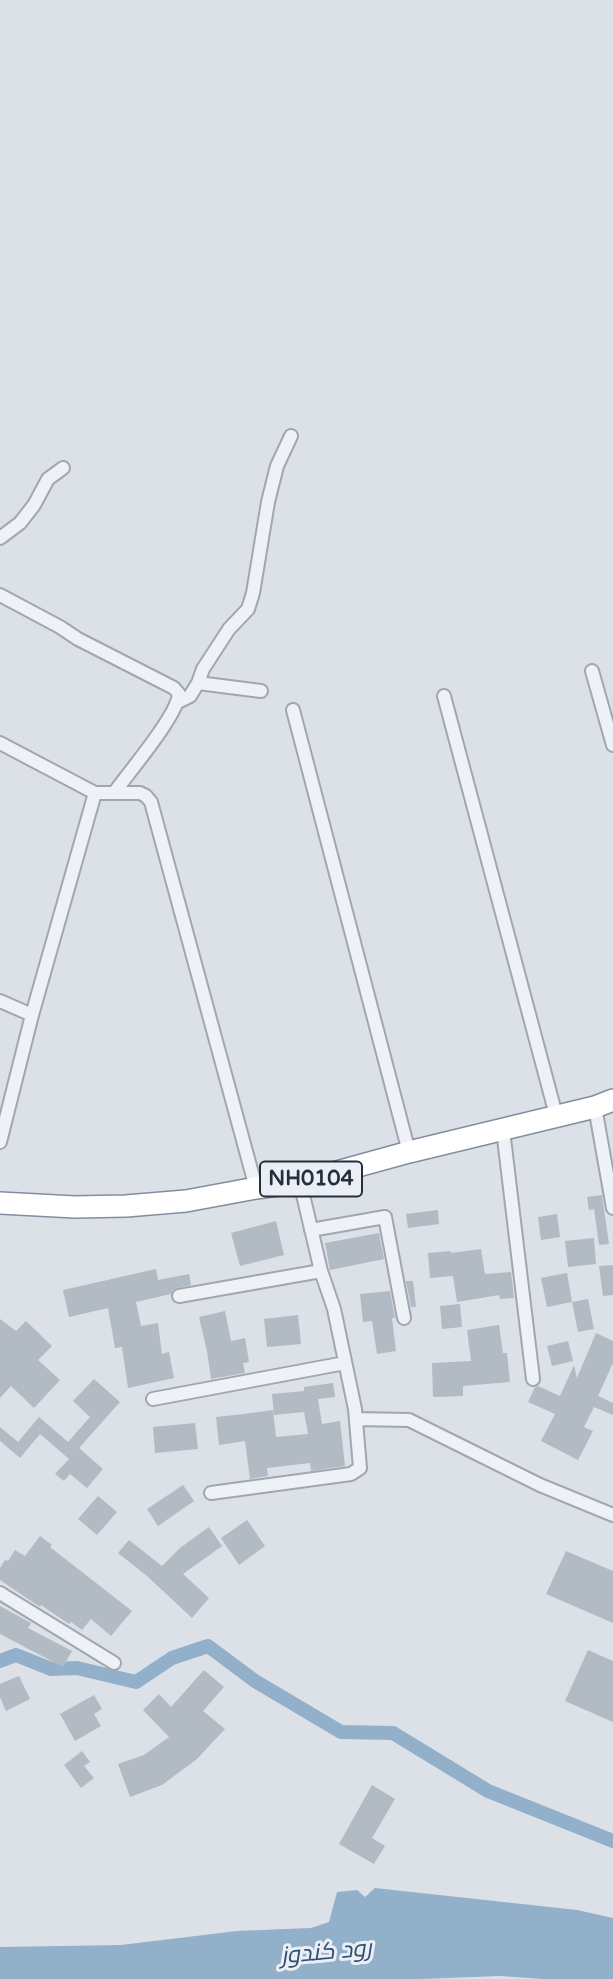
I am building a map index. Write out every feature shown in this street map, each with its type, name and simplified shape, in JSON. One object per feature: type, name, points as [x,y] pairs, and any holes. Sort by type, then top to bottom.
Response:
[{"type":"highway","name":"NH0104","points":[[0,1203],[75,1207],[186,1201],[300,1182],[604,1103]]},
{"type":"street","points":[[178,702],[190,696],[203,669],[229,629],[248,608],[277,466],[291,436]]},
{"type":"street","points":[[0,538],[20,523],[34,505],[48,479],[63,468]]},
{"type":"street","points":[[0,595],[174,688],[179,694],[178,702],[168,720],[114,793]]},
{"type":"street","points":[[592,671],[613,745]]},
{"type":"street","points":[[198,683],[261,691]]},
{"type":"street","points":[[444,696],[556,1115]]},
{"type":"street","points":[[293,709],[409,1152]]},
{"type":"street","points":[[0,743],[96,793],[140,793],[152,802],[256,1188]]},
{"type":"street","points":[[0,1142],[32,1015],[96,793]]},
{"type":"street","points":[[0,1000],[32,1015]]},
{"type":"street","points":[[604,1103],[613,1208]]},
{"type":"street","points":[[503,1130],[533,1379]]},
{"type":"street","points":[[211,1493],[351,1474],[359,1468],[356,1419],[334,1309],[321,1271],[300,1182]]},
{"type":"street","points":[[311,1230],[385,1217],[404,1318]]},
{"type":"street","points":[[179,1296],[321,1271]]},
{"type":"street","points":[[153,1399],[345,1363]]},
{"type":"street","points":[[356,1419],[410,1420],[540,1485],[613,1515]]},
{"type":"street","points":[[0,1593],[114,1663]]},
{"type":"water","name":"رود کندوز","points":[[375,1888],[577,1910],[613,1918],[613,1979],[500,1976],[421,1979],[0,1979],[0,1947],[121,1945],[237,1931],[311,1928],[329,1922],[337,1892],[357,1890],[365,1897]]},
{"type":"building","points":[[602,1195],[609,1244],[599,1245],[594,1209],[589,1210],[587,1197]]},
{"type":"building","points":[[438,1210],[439,1224],[408,1228],[406,1214]]},
{"type":"building","points":[[557,1214],[560,1237],[541,1240],[538,1217]]},
{"type":"building","points":[[276,1221],[284,1255],[240,1266],[231,1233]]},
{"type":"building","points":[[379,1233],[384,1259],[330,1270],[325,1243]]},
{"type":"building","points":[[594,1238],[596,1264],[568,1267],[565,1241]]},
{"type":"building","points":[[481,1249],[485,1274],[511,1272],[514,1298],[500,1299],[499,1295],[457,1302],[453,1276],[430,1278],[428,1253]]},
{"type":"building","points":[[613,1265],[613,1295],[603,1296],[599,1266]]},
{"type":"building","points":[[156,1269],[158,1280],[189,1274],[191,1285],[177,1288],[171,1294],[136,1302],[141,1326],[158,1323],[162,1354],[169,1352],[174,1378],[128,1388],[122,1347],[115,1348],[108,1308],[69,1317],[63,1290]]},
{"type":"building","points":[[567,1273],[572,1302],[547,1307],[541,1278]]},
{"type":"building","points":[[406,1281],[413,1281],[416,1307],[411,1307]]},
{"type":"building","points":[[390,1291],[395,1318],[392,1318],[396,1351],[377,1354],[372,1321],[363,1322],[360,1294]]},
{"type":"building","points":[[588,1299],[594,1329],[578,1332],[572,1302]]},
{"type":"building","points":[[460,1304],[462,1327],[442,1329],[440,1306]]},
{"type":"building","points":[[225,1311],[231,1341],[245,1338],[249,1362],[243,1363],[245,1373],[211,1379],[199,1317]]},
{"type":"building","points":[[298,1315],[301,1344],[267,1347],[264,1319]]},
{"type":"building","points":[[0,1319],[16,1331],[26,1321],[52,1346],[38,1360],[60,1380],[34,1408],[11,1386],[0,1398]]},
{"type":"building","points":[[499,1325],[503,1353],[507,1353],[510,1382],[463,1386],[463,1396],[433,1397],[432,1363],[471,1361],[467,1330]]},
{"type":"building","points":[[596,1333],[613,1341],[613,1363],[598,1396],[613,1403],[613,1415],[594,1407],[584,1427],[593,1431],[578,1460],[541,1441],[555,1414],[528,1402],[538,1386],[560,1396],[574,1365],[577,1378]]},
{"type":"building","points":[[568,1341],[573,1361],[552,1366],[547,1346]]},
{"type":"building","points":[[94,1379],[120,1402],[79,1448],[103,1469],[87,1488],[70,1474],[64,1481],[55,1474],[69,1459],[40,1434],[20,1458],[0,1441],[0,1427],[18,1442],[39,1417],[68,1442],[90,1417],[73,1401]]},
{"type":"building","points":[[333,1383],[335,1397],[318,1399],[322,1424],[340,1421],[345,1466],[311,1471],[310,1463],[267,1468],[268,1476],[250,1479],[245,1441],[219,1445],[216,1417],[273,1410],[276,1437],[308,1434],[304,1412],[274,1415],[272,1394],[304,1391],[304,1387]]},
{"type":"building","points":[[195,1423],[198,1449],[155,1453],[153,1427]]},
{"type":"building","points":[[183,1485],[194,1501],[158,1526],[147,1509]]},
{"type":"building","points":[[98,1496],[117,1512],[97,1535],[78,1519]]},
{"type":"building","points":[[247,1520],[265,1546],[239,1565],[221,1538]]},
{"type":"building","points":[[209,1527],[222,1546],[183,1574],[209,1598],[192,1618],[118,1553],[129,1540],[162,1566],[180,1548]]},
{"type":"building","points":[[40,1536],[52,1545],[50,1547],[132,1611],[111,1636],[91,1619],[82,1630],[71,1622],[69,1624],[0,1580],[0,1568],[5,1560],[8,1561],[15,1550],[25,1556]]},
{"type":"building","points":[[566,1551],[613,1571],[613,1623],[546,1594]]},
{"type":"building","points":[[0,1606],[31,1623],[28,1628],[72,1651],[63,1667],[0,1634]]},
{"type":"building","points":[[588,1650],[613,1661],[613,1722],[565,1701]]},
{"type":"building","points":[[204,1670],[224,1687],[203,1711],[225,1729],[197,1759],[162,1785],[130,1797],[118,1764],[144,1755],[169,1737],[143,1710],[159,1694],[171,1707]]},
{"type":"building","points":[[19,1676],[30,1699],[6,1711],[0,1697],[0,1684]]},
{"type":"building","points":[[94,1695],[102,1709],[94,1714],[101,1726],[75,1741],[60,1714]]},
{"type":"building","points":[[82,1751],[90,1762],[84,1766],[94,1778],[81,1788],[64,1765]]},
{"type":"building","points":[[372,1785],[395,1799],[372,1838],[385,1846],[374,1864],[339,1844]]},
{"type":"waterway","points":[[0,1661],[16,1655],[51,1669],[77,1668],[136,1682],[172,1658],[208,1646],[255,1681],[341,1732],[393,1733],[488,1791],[613,1841]]}]
